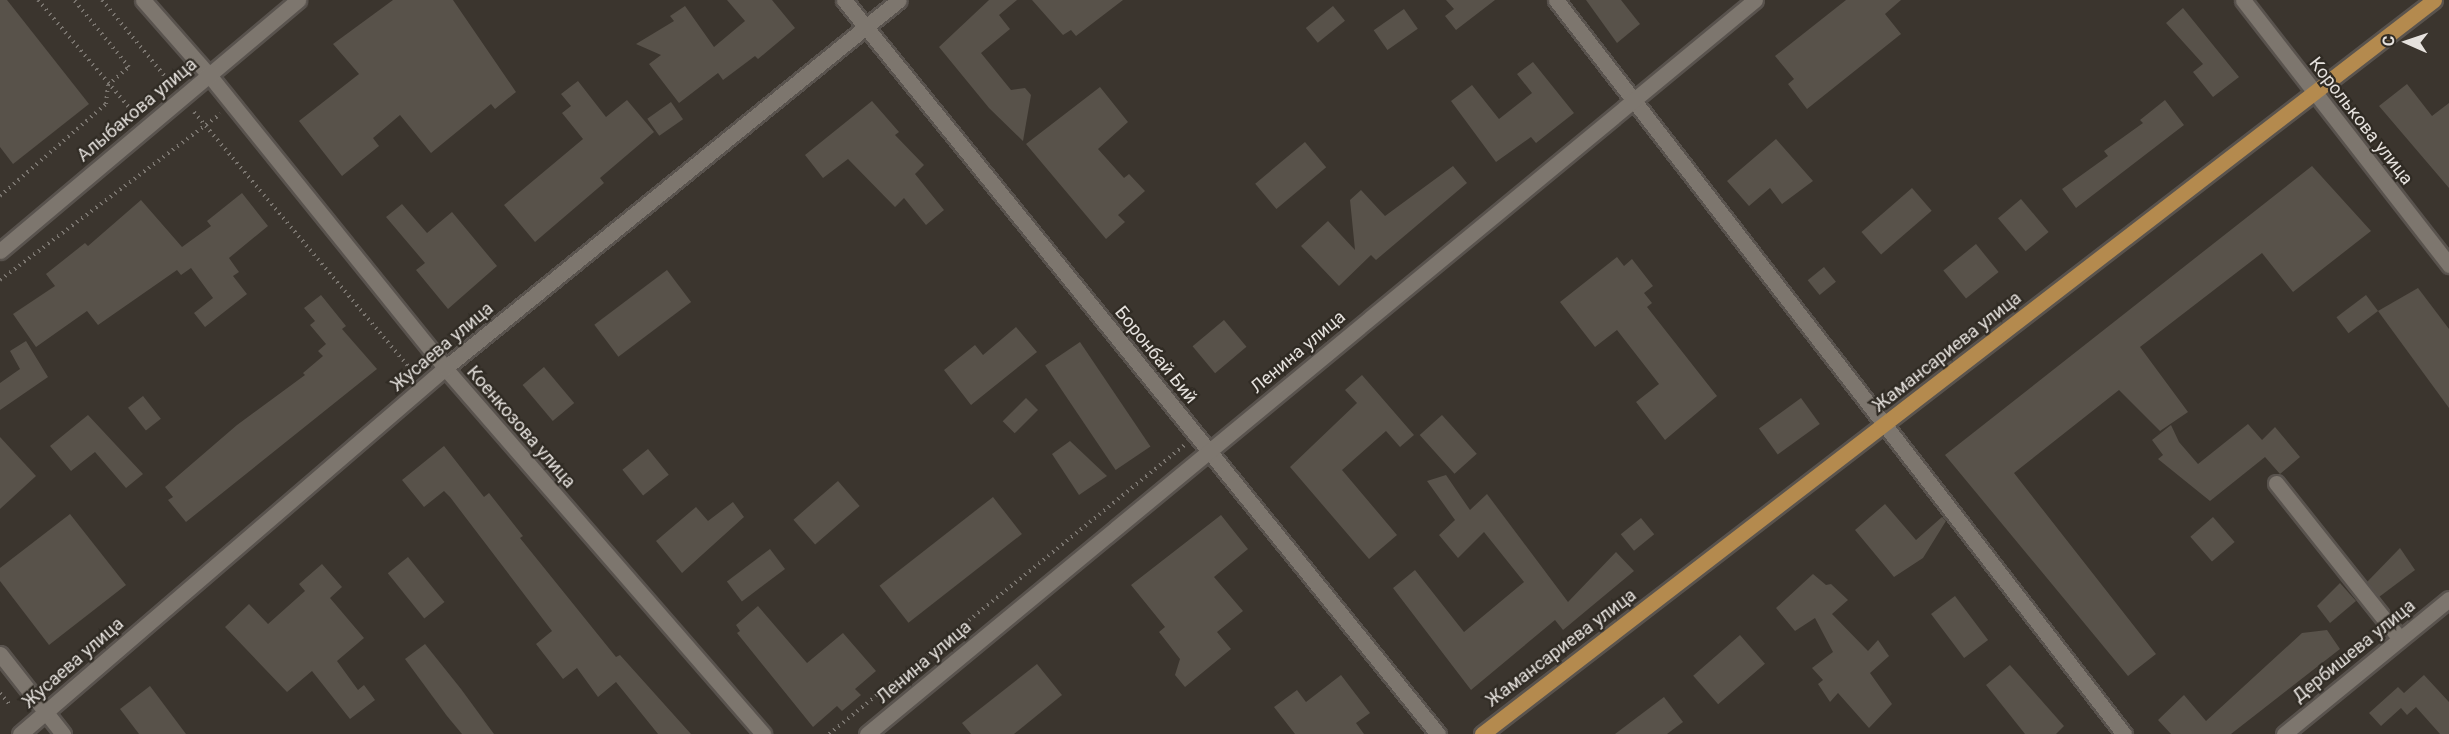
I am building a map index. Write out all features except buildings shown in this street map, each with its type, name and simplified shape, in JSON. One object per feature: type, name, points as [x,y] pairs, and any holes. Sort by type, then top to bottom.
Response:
[{"type":"main road","name":"Жамансариева улица","points":[[1482,734],[2434,0]]},
{"type":"street","name":"Коенкозова улица","points":[[143,0],[233,104],[445,369],[763,734]]},
{"type":"street","name":"Алыбакова улица","points":[[0,250],[298,0]]},
{"type":"street","name":"Боронбай Бий","points":[[844,0],[1438,734]]},
{"type":"street","name":"Жусаева улица","points":[[20,734],[445,369],[899,0]]},
{"type":"street","points":[[1556,0],[2124,734]]},
{"type":"street","name":"Ленина улица","points":[[867,734],[1755,0]]},
{"type":"street","name":"Королькова улица","points":[[2243,0],[2449,265]]},
{"type":"street","points":[[2276,483],[2400,639]]},
{"type":"street","name":"Дербишева улица","points":[[2284,734],[2449,599]]},
{"type":"street","points":[[0,654],[63,734]]},
{"type":"path","points":[[38,0],[133,112]]},
{"type":"path","points":[[0,196],[106,105],[108,85],[129,67],[74,0]]},
{"type":"path","points":[[102,0],[205,126],[425,386]]},
{"type":"path","points":[[0,280],[233,104]]},
{"type":"path","points":[[829,734],[1196,435]]},
{"type":"path","points":[[0,693],[10,705]]}]
